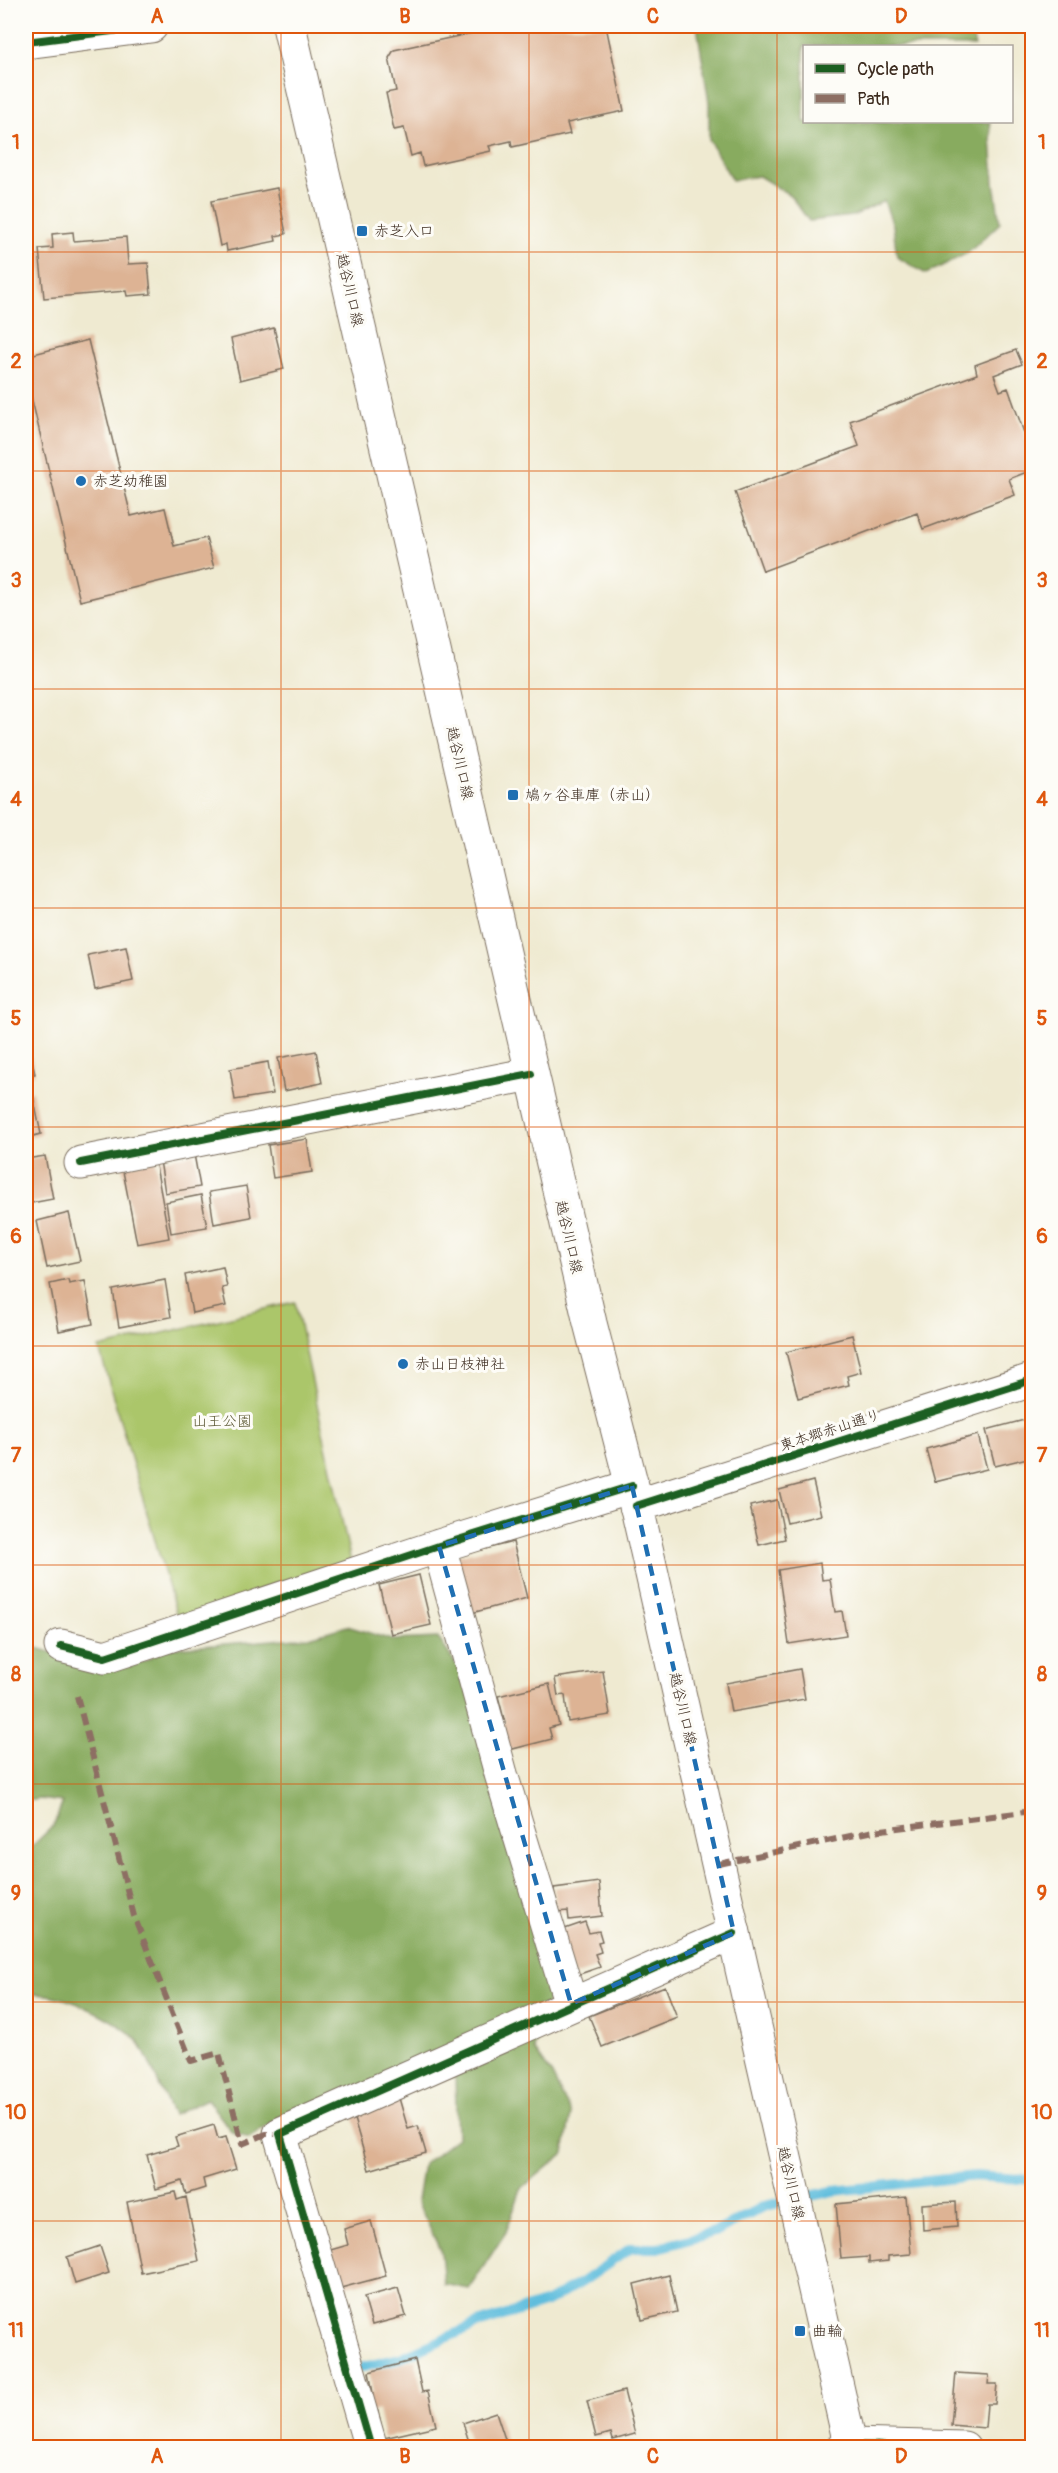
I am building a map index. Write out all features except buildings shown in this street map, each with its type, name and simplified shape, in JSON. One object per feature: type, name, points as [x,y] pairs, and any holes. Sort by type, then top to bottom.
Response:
[{"type":"street","points":[[26,42],[151,26]]},
{"type":"street","name":"越谷川口線","points":[[289,26],[531,1074],[634,1496],[734,1932],[848,2447]]},
{"type":"street","points":[[81,1163],[531,1074]]},
{"type":"street","name":"東本郷赤山通り","points":[[61,1646],[105,1658],[439,1546],[634,1496],[1032,1380]]},
{"type":"street","points":[[439,1546],[501,1774],[571,2004]]},
{"type":"street","points":[[371,2448],[279,2134],[734,1932]]},
{"type":"street","points":[[848,2447],[964,2448]]},
{"type":"highlighted area","points":[[632,1486],[734,1933],[571,2004],[439,1546]]},
{"type":"green space","points":[[697,26],[974,26],[970,29],[975,45],[803,45],[803,123],[990,123],[994,183],[1000,223],[968,253],[926,274],[897,257],[893,225],[884,201],[853,216],[809,221],[790,195],[759,176],[732,180],[709,140],[709,103]]},
{"type":"green space","name":"山王公園","points":[[295,1302],[351,1562],[179,1623],[99,1348]]},
{"type":"green space","points":[[347,1626],[392,1640],[438,1638],[467,1680],[554,1984],[534,2049],[552,2075],[571,2114],[564,2153],[521,2189],[506,2232],[469,2289],[444,2284],[441,2252],[417,2201],[423,2164],[457,2138],[455,2077],[410,2071],[299,2133],[287,2113],[249,2138],[232,2132],[207,2099],[173,2115],[141,2046],[116,2023],[68,2000],[37,1994],[26,1996],[28,1866],[26,1852],[53,1826],[63,1802],[40,1799],[26,1801],[26,1712],[31,1701],[26,1691],[26,1661],[37,1648],[87,1664],[116,1668],[131,1666],[147,1660],[164,1649],[309,1637]]},
{"type":"waterway","points":[[363,2367],[400,2358],[478,2324],[547,2302],[582,2282],[631,2248],[658,2248],[718,2231],[765,2206],[833,2191],[975,2176],[1032,2180]]},
{"type":"marked path","points":[[77,1696],[134,1916],[191,2061],[219,2053],[242,2144],[266,2134],[280,2134]]},
{"type":"marked path","points":[[719,1864],[874,1831],[1032,1811]]},
{"type":"cycle path","points":[[26,42],[151,26]]},
{"type":"cycle path","points":[[81,1163],[531,1074]]},
{"type":"cycle path","points":[[636,1506],[1032,1380]]},
{"type":"cycle path","points":[[61,1646],[105,1657],[439,1546],[632,1486]]},
{"type":"cycle path","points":[[371,2448],[280,2134],[734,1933]]},
{"type":"cycle path","points":[[842,2448],[851,2445],[964,2448]]},
{"type":"place","name":"赤芝入口","points":[[362,231]]},
{"type":"place","name":"赤芝幼稚園","points":[[81,481]]},
{"type":"place","name":"鳩ヶ谷車庫（赤山）","points":[[513,795]]},
{"type":"place","name":"赤山日枝神社","points":[[403,1364]]},
{"type":"place","name":"曲輪","points":[[800,2331]]}]
